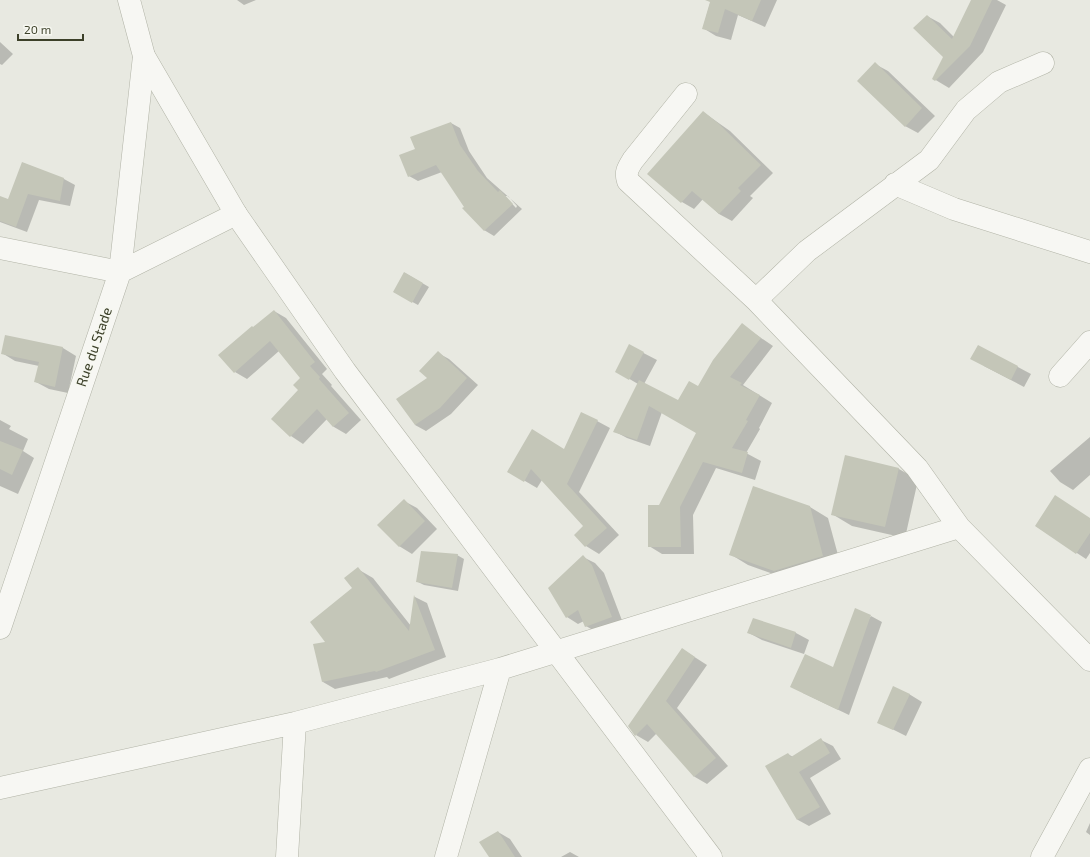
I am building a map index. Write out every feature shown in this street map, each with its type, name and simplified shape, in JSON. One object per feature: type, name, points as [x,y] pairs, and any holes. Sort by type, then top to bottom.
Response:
[{"type":"street","points":[[129,0],[144,56],[236,214],[345,371],[711,857]]},
{"type":"street","name":"Rue du Stade","points":[[0,628],[120,272],[144,56]]},
{"type":"street","points":[[756,300],[807,251],[929,160],[966,110],[998,82],[1042,63]]},
{"type":"street","points":[[686,94],[633,160],[627,170],[626,175],[635,188],[670,218],[756,300],[917,468],[959,527],[1090,660]]},
{"type":"street","points":[[895,184],[954,209],[1090,252]]},
{"type":"street","points":[[0,248],[120,272],[236,214]]},
{"type":"street","points":[[1060,376],[1090,342]]},
{"type":"street","points":[[0,788],[295,723],[500,669],[959,527]]},
{"type":"street","points":[[446,857],[500,669]]},
{"type":"street","points":[[286,857],[295,723]]},
{"type":"street","points":[[1042,857],[1090,769]]},
{"type":"building","points":[[705,0],[761,0],[752,21],[725,9],[718,33],[702,29],[710,2]]},
{"type":"building","points":[[971,0],[992,0],[970,46],[935,81],[932,79],[943,57],[913,28],[927,15],[952,39]]},
{"type":"building","points":[[875,62],[922,108],[905,127],[857,81]]},
{"type":"building","points":[[703,111],[718,123],[761,165],[738,188],[741,191],[719,214],[692,191],[681,203],[647,174]]},
{"type":"building","points":[[451,122],[460,145],[478,171],[498,192],[500,190],[513,204],[484,231],[462,208],[464,207],[436,165],[408,177],[399,155],[415,149],[410,137]]},
{"type":"building","points":[[22,162],[64,178],[60,201],[28,194],[16,227],[0,221],[0,196],[8,199]]},
{"type":"building","points":[[404,272],[423,283],[412,303],[393,292]]},
{"type":"building","points":[[274,310],[315,362],[310,366],[320,377],[319,379],[349,413],[333,427],[317,409],[290,437],[271,419],[298,390],[293,385],[300,378],[270,341],[234,373],[218,355],[252,326],[253,327]]},
{"type":"building","points":[[742,323],[761,338],[730,377],[742,383],[740,385],[760,395],[746,420],[748,421],[732,448],[748,452],[742,473],[703,462],[680,507],[681,547],[648,547],[648,505],[659,505],[696,433],[649,406],[637,440],[613,432],[639,380],[678,400],[689,381],[698,386],[713,360]]},
{"type":"building","points":[[5,335],[63,347],[55,387],[34,382],[39,362],[1,354]]},
{"type":"building","points":[[629,344],[644,352],[629,380],[615,372]]},
{"type":"building","points":[[978,345],[1018,366],[1011,380],[970,359]]},
{"type":"building","points":[[438,351],[467,378],[440,408],[415,425],[396,399],[427,378],[419,371]]},
{"type":"building","points":[[581,412],[598,420],[567,484],[607,528],[585,547],[574,535],[583,526],[531,469],[524,482],[507,472],[532,429],[564,449]]},
{"type":"building","points":[[0,441],[23,450],[12,475],[0,469]]},
{"type":"building","points":[[845,455],[899,468],[885,527],[831,515]]},
{"type":"building","points":[[753,486],[810,506],[823,556],[774,571],[729,555]]},
{"type":"building","points":[[1055,495],[1090,518],[1090,533],[1076,554],[1035,526]]},
{"type":"building","points":[[404,499],[425,521],[399,547],[377,525]]},
{"type":"building","points":[[421,551],[458,554],[452,588],[416,582]]},
{"type":"building","points":[[583,555],[592,565],[612,617],[585,627],[578,610],[566,618],[548,588]]},
{"type":"building","points":[[358,567],[409,631],[414,595],[435,650],[376,672],[322,682],[313,644],[325,642],[310,622],[352,588],[344,578]]},
{"type":"building","points":[[855,608],[871,615],[838,710],[790,687],[805,654],[833,667]]},
{"type":"building","points":[[753,618],[796,632],[791,648],[747,633]]},
{"type":"building","points":[[682,648],[695,657],[666,701],[716,758],[694,777],[647,724],[635,736],[628,726]]},
{"type":"building","points":[[893,686],[910,694],[893,730],[877,723]]},
{"type":"building","points":[[821,738],[830,753],[799,772],[820,807],[797,820],[765,766],[788,753],[791,757]]},
{"type":"building","points":[[498,831],[515,857],[489,857],[479,842]]}]
